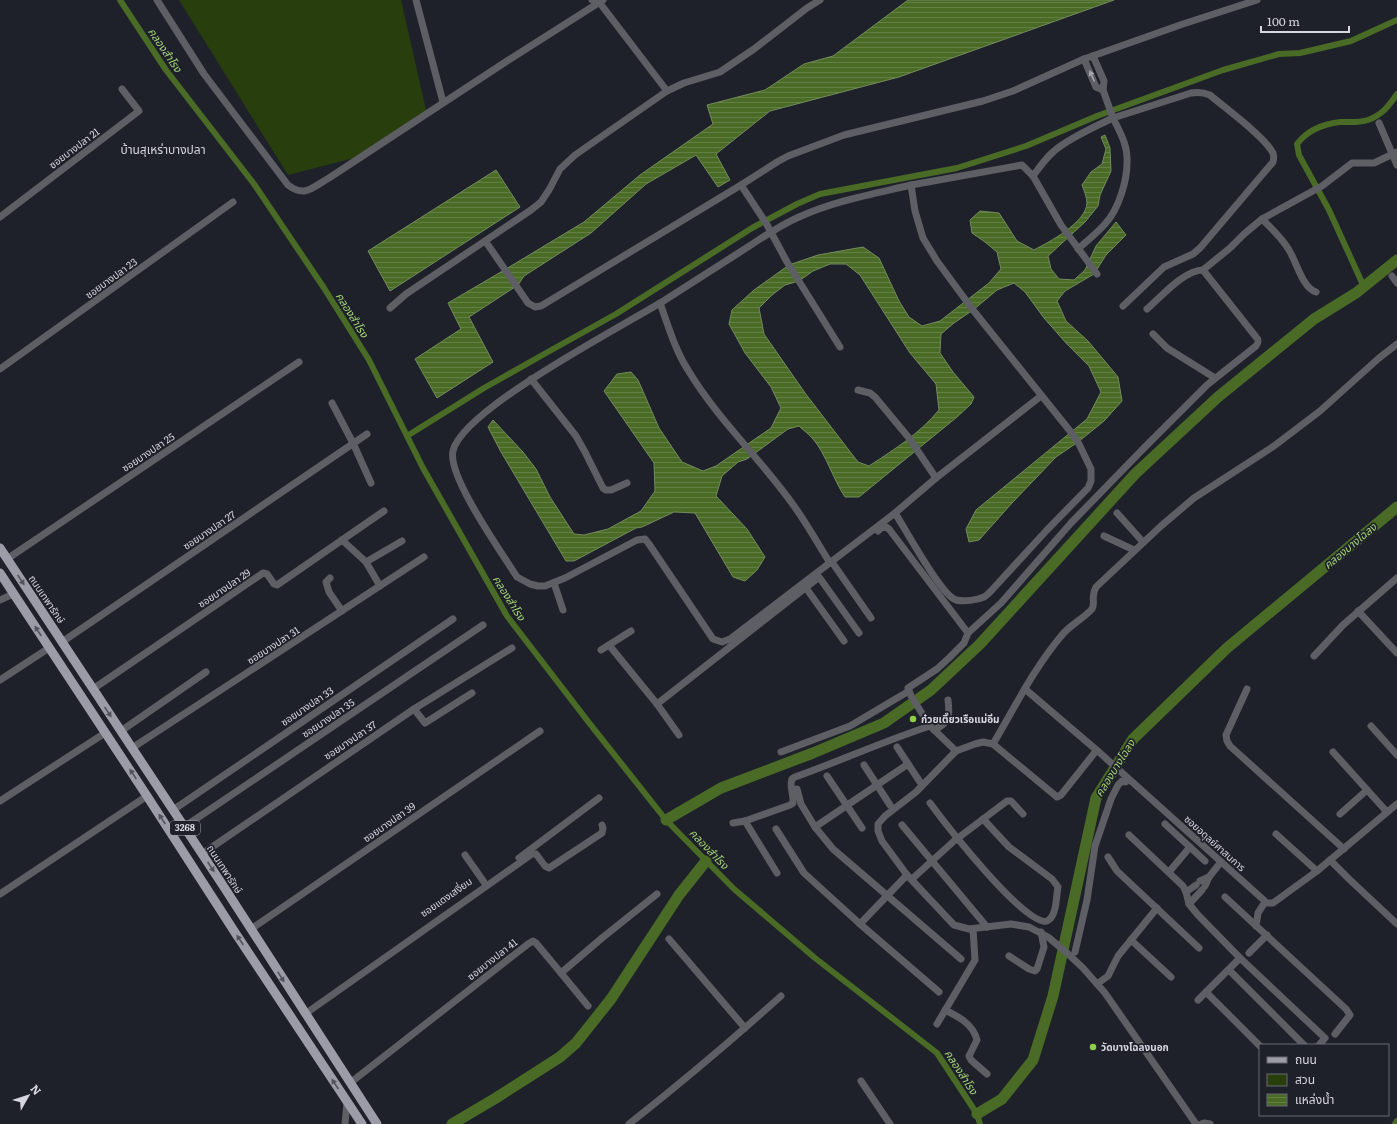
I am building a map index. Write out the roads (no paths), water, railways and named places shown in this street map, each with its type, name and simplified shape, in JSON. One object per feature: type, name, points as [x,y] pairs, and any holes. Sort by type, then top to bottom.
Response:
[{"type":"main road","name":"ถนนเทพารักษ์","points":[[0,548],[378,1124]]},
{"type":"main road","name":"3268","points":[[0,574],[359,1120]]},
{"type":"main road","points":[[66,675],[78,666]]},
{"type":"street","points":[[156,0],[204,74],[288,185],[295,191],[305,192],[329,178],[598,1],[667,91]]},
{"type":"street","points":[[416,0],[443,102]]},
{"type":"street","points":[[390,308],[406,294],[486,242],[541,202],[560,169],[575,154],[667,91],[684,83],[720,72],[754,49],[807,8],[820,0]]},
{"type":"street","points":[[486,242],[528,303],[535,307],[541,306],[777,162],[844,135],[983,101],[1013,91],[1084,59],[1257,0]]},
{"type":"street","points":[[1078,249],[1106,224],[1119,202],[1124,184],[1127,158],[1124,144],[1103,90],[1104,81],[1093,56]]},
{"type":"street","points":[[1084,59],[1096,87],[1103,90]]},
{"type":"street","name":"ซอยบางปลา 21","points":[[0,216],[139,111],[122,90]]},
{"type":"street","points":[[1033,176],[1054,151],[1112,116],[1200,92],[1210,95],[1259,137],[1270,149],[1274,156],[1273,162],[1200,248],[1193,254],[1164,267],[1123,306]]},
{"type":"street","points":[[1378,123],[1395,153],[1397,165]]},
{"type":"street","points":[[1147,309],[1187,276],[1197,270],[1203,270],[1262,219],[1322,186],[1352,163],[1374,163],[1395,153]]},
{"type":"street","points":[[968,634],[886,527],[881,528],[730,639],[722,642],[713,639],[649,544],[644,539],[637,540],[554,583],[545,586],[538,586],[524,581],[518,577],[466,496],[453,462],[453,451],[456,442],[470,425],[531,379],[660,303],[771,232],[816,210],[883,192],[1019,164],[1025,167],[1033,176],[1061,225],[1097,274]]},
{"type":"street","points":[[741,185],[766,223],[787,262],[840,347]]},
{"type":"street","points":[[895,513],[931,572],[948,594],[956,600],[971,600],[984,597],[1088,488],[1091,481],[1091,469],[1078,442],[973,310],[927,245],[915,210],[910,186]]},
{"type":"street","name":"ซอยบางปลา 23","points":[[0,369],[233,202]]},
{"type":"street","points":[[1262,219],[1279,236],[1290,251],[1300,274],[1309,288],[1316,292]]},
{"type":"street","points":[[956,751],[932,728],[921,713],[908,688],[937,669],[949,658],[964,643],[968,634],[1001,603],[1076,517],[1153,438],[1215,378],[1256,346],[1258,342],[1256,336],[1203,270]]},
{"type":"street","points":[[1392,276],[1397,283]]},
{"type":"street","points":[[660,303],[669,331],[687,369],[722,418],[795,507],[832,564],[871,618]]},
{"type":"street","points":[[1153,334],[1167,348],[1215,378]]},
{"type":"street","points":[[993,744],[1035,671],[1063,633],[1092,610],[1094,605],[1092,597],[1096,587],[1134,550],[1194,498],[1274,446],[1320,411],[1379,358],[1397,344]]},
{"type":"street","name":"ซอยบางปลา 25","points":[[7,559],[300,362]]},
{"type":"street","points":[[531,379],[576,436],[586,452],[603,488],[606,490],[611,490],[627,483]]},
{"type":"street","points":[[858,390],[873,394],[918,450],[936,478]]},
{"type":"street","points":[[657,704],[819,578],[832,564],[936,478],[1041,396]]},
{"type":"street","points":[[332,403],[353,443],[371,483]]},
{"type":"street","name":"ซอยบางปลา 27","points":[[62,642],[367,434]]},
{"type":"street","name":"ซอยบางปลา 29","points":[[93,689],[263,573],[267,574],[274,584],[277,584],[384,512]]},
{"type":"street","points":[[1117,513],[1143,542]]},
{"type":"street","points":[[1104,536],[1134,550]]},
{"type":"street","points":[[342,540],[366,562],[380,586]]},
{"type":"street","points":[[366,562],[402,541]]},
{"type":"street","name":"ซอยบางปลา 31","points":[[132,748],[424,557]]},
{"type":"street","points":[[330,578],[326,582],[327,587],[342,611]]},
{"type":"street","points":[[819,578],[859,633]]},
{"type":"street","points":[[1314,656],[1358,611],[1397,578]]},
{"type":"street","points":[[554,583],[563,610]]},
{"type":"street","points":[[806,588],[844,641]]},
{"type":"street","points":[[0,600],[14,594]]},
{"type":"street","points":[[1358,611],[1397,653]]},
{"type":"street","name":"ซอยบางปลา 33","points":[[173,810],[453,619]]},
{"type":"street","name":"ซอยบางปลา 35","points":[[184,827],[483,625]]},
{"type":"street","points":[[601,650],[631,631]]},
{"type":"street","points":[[609,645],[657,704],[679,735]]},
{"type":"street","points":[[0,680],[48,648]]},
{"type":"street","name":"ซอยบางปลา 37","points":[[202,854],[414,708],[512,648]]},
{"type":"street","points":[[121,731],[206,672]]},
{"type":"street","name":"ซอยอดุลย์ศาสนการ","points":[[1025,689],[1129,779],[1265,902]]},
{"type":"street","points":[[1247,689],[1226,735],[1230,746],[1344,849]]},
{"type":"street","points":[[414,708],[426,723],[472,693]]},
{"type":"street","points":[[781,752],[850,726],[910,693]]},
{"type":"street","points":[[733,823],[745,821],[793,803],[790,782],[795,777],[868,749],[947,722],[948,700]]},
{"type":"street","points":[[1371,726],[1397,755]]},
{"type":"street","name":"ซอยบางปลา 39","points":[[251,930],[540,730]]},
{"type":"street","points":[[0,801],[105,733]]},
{"type":"street","points":[[1098,752],[1062,795],[1057,797],[993,744],[983,742],[965,747],[956,751],[916,792],[885,816],[878,824],[878,831],[882,841],[910,877],[954,925],[960,928],[973,929],[1011,924],[1023,925],[1041,932],[1048,937],[1083,968],[1097,984],[1138,1040],[1196,1124]]},
{"type":"street","points":[[897,747],[920,782]]},
{"type":"street","points":[[1333,752],[1387,812]]},
{"type":"street","points":[[815,827],[878,786],[908,764]]},
{"type":"street","points":[[864,765],[890,805]]},
{"type":"street","points":[[827,776],[862,828]]},
{"type":"street","points":[[1075,952],[1087,900],[1095,846],[1111,799],[1118,785],[1122,781],[1125,782],[1129,779]]},
{"type":"street","points":[[797,789],[802,804],[815,827],[833,849],[887,897],[961,959]]},
{"type":"street","points":[[1340,814],[1367,790]]},
{"type":"street","points":[[0,894],[147,796]]},
{"type":"street","name":"ซอยแดงเสงี่ยม","points":[[304,1012],[352,974],[484,882],[600,798]]},
{"type":"street","points":[[860,924],[910,877],[933,861],[958,839],[1007,801],[1011,801],[1023,814]]},
{"type":"street","points":[[930,803],[994,881],[1025,910],[1041,921],[1051,919],[1054,912],[1058,887],[1056,884],[1052,879],[1009,847],[983,819]]},
{"type":"street","points":[[1256,926],[1258,913],[1265,902],[1270,904],[1273,903],[1317,871],[1397,804]]},
{"type":"street","points":[[745,821],[777,873]]},
{"type":"street","points":[[1166,824],[1205,861]]},
{"type":"street","points":[[304,1012],[532,854],[536,854],[545,866],[549,868],[602,833],[604,828],[602,825]]},
{"type":"street","points":[[902,825],[988,927]]},
{"type":"street","points":[[776,829],[804,873],[860,924],[939,992]]},
{"type":"street","points":[[1129,834],[1183,886],[1190,904],[1198,916],[1325,1038],[1320,1044]]},
{"type":"street","points":[[1276,834],[1317,871]]},
{"type":"street","points":[[1169,872],[1190,847]]},
{"type":"street","points":[[465,855],[484,882]]},
{"type":"street","points":[[1108,858],[1117,871],[1199,948]]},
{"type":"street","points":[[1330,860],[1349,880],[1397,924]]},
{"type":"street","points":[[1190,904],[1204,879],[1209,877],[1221,862]]},
{"type":"street","points":[[1186,892],[1201,886]]},
{"type":"street","points":[[588,1006],[561,973],[658,894]]},
{"type":"street","points":[[1224,897],[1346,1009],[1350,1015],[1335,1034]]},
{"type":"street","points":[[1097,984],[1108,976],[1118,956],[1157,908]]},
{"type":"street","points":[[937,1024],[976,960],[973,929]]},
{"type":"street","points":[[1009,956],[1029,969],[1035,971],[1044,947],[1041,932]]},
{"type":"street","points":[[1248,953],[1267,936]]},
{"type":"street","points":[[669,939],[745,1028]]},
{"type":"street","points":[[1131,940],[1171,977]]},
{"type":"street","name":"ซอยบางปลา 41","points":[[350,1083],[533,941],[561,973]]},
{"type":"street","points":[[1198,1000],[1240,958]]},
{"type":"street","points":[[1228,970],[1303,1044]]},
{"type":"street","points":[[1206,992],[1259,1045]]},
{"type":"street","points":[[629,1124],[672,1090],[781,996]]},
{"type":"street","points":[[945,1010],[970,1026],[977,1040],[969,1056],[971,1060],[987,1074]]},
{"type":"street","points":[[861,1081],[890,1124]]},
{"type":"street","points":[[345,1124],[347,1102]]},
{"type":"street","points":[[1201,1124],[1210,1124]]},
{"type":"water","points":[[908,0],[1114,0],[899,77],[770,111],[716,154],[730,180],[718,187],[696,155],[646,184],[591,233],[524,276],[518,285],[469,317],[493,362],[437,398],[415,359],[461,329],[448,303],[584,222],[640,175],[713,124],[707,105],[765,90],[804,64],[833,56]]},
{"type":"water","points":[[1105,135],[1110,148],[1111,171],[1100,195],[1098,206],[1085,222],[1048,256],[1051,269],[1059,279],[1074,280],[1085,270],[1096,246],[1116,222],[1126,235],[1106,255],[1094,274],[1065,291],[1057,301],[1066,321],[1088,341],[1118,377],[1122,401],[1104,421],[1056,457],[979,540],[969,542],[966,529],[976,510],[1087,419],[1101,392],[1089,366],[1044,318],[1025,292],[1014,283],[997,290],[941,334],[940,353],[953,372],[974,397],[971,404],[859,497],[845,497],[818,445],[799,426],[788,429],[747,459],[738,462],[722,476],[716,496],[747,529],[765,557],[757,570],[745,581],[733,577],[695,513],[674,512],[642,527],[636,528],[574,561],[566,561],[501,452],[488,427],[493,420],[523,452],[536,469],[550,497],[574,534],[584,535],[608,529],[641,511],[655,491],[654,463],[604,391],[617,374],[631,372],[638,380],[659,428],[682,462],[703,471],[716,466],[771,428],[781,408],[771,387],[745,353],[729,324],[732,310],[754,290],[789,265],[818,255],[863,247],[879,258],[899,301],[909,317],[922,326],[940,321],[989,283],[1001,269],[997,252],[972,233],[970,220],[980,211],[999,213],[1017,241],[1034,250],[1057,237],[1074,225],[1085,210],[1087,201],[1082,185],[1091,172],[1102,164],[1106,149],[1101,137]],"holes":[[[830,264],[846,264],[860,275],[910,353],[936,384],[939,410],[915,434],[869,466],[858,462],[805,393],[764,334],[759,308],[785,285],[799,281],[813,271]]]},
{"type":"water","points":[[496,170],[520,207],[390,291],[368,251]]},
{"type":"waterway","name":"คลองสำโรง","points":[[120,0],[166,70],[254,184],[324,288],[369,360],[423,468],[507,616],[666,820],[734,889],[815,958],[937,1053],[977,1114],[980,1124]]},
{"type":"waterway","points":[[407,436],[484,388],[616,314],[752,228],[797,204],[820,194],[957,168],[1026,146],[1097,116],[1223,70],[1279,54],[1300,53],[1351,41],[1397,20]]},
{"type":"waterway","points":[[1364,287],[1329,210],[1299,155],[1297,144],[1306,135],[1322,126],[1340,122],[1361,122],[1373,118],[1385,110],[1397,94]]},
{"type":"waterway","points":[[666,820],[721,788],[813,753],[884,723],[931,690],[980,644],[1135,474],[1218,397],[1314,319],[1356,293],[1397,260]]},
{"type":"waterway","name":"คลองบางโฉลง","points":[[977,1114],[1002,1099],[1033,1060],[1053,996],[1096,798],[1133,739],[1227,648],[1397,507]]},
{"type":"waterway","points":[[452,1124],[560,1057],[576,1043],[611,999],[679,895],[706,861]]},
{"type":"place","name":"ก๋วยเตี๊ยวเรือแม่อิ่ม","points":[[913,719]]},
{"type":"place","name":"วัดบางโฉลงนอก","points":[[1093,1047]]},
{"type":"district","name":"บ้านสุเหร่าบางปลา","points":[[163,150]]}]
